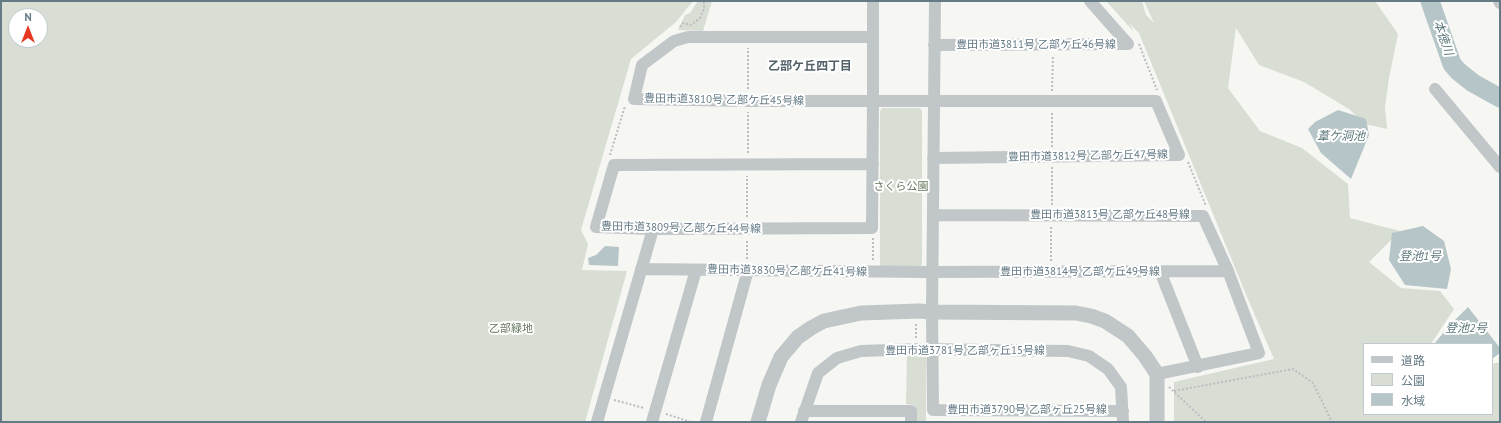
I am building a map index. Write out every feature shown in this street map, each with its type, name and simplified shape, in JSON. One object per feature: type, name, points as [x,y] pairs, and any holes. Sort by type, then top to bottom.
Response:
[{"type":"street","points":[[872,228],[873,1]]},
{"type":"street","name":"豊田市道3790号 乙部ヶ丘25号線","points":[[935,1],[932,272],[922,314],[932,350],[933,410],[1124,416]]},
{"type":"street","name":"豊田市道3811号 乙部ケ丘46号線","points":[[934,45],[1128,44],[1090,1]]},
{"type":"street","name":"豊田市道3810号 乙部ケ丘45号線","points":[[873,37],[688,37],[674,41],[642,65],[634,99],[748,101],[934,101]]},
{"type":"street","points":[[1435,89],[1500,167]]},
{"type":"street","name":"豊田市道3812号 乙部ケ丘47号線","points":[[933,158],[1179,155],[1156,101],[934,101]]},
{"type":"street","name":"豊田市道3809号 乙部ケ丘44号線","points":[[872,228],[747,230],[596,227],[614,165],[873,164]]},
{"type":"street","name":"豊田市道3813号 乙部ケ丘48号線","points":[[933,215],[1204,216],[1228,271],[1259,353],[1198,367],[1161,379]]},
{"type":"street","points":[[597,422],[653,229]]},
{"type":"street","points":[[706,422],[747,266]]},
{"type":"street","name":"豊田市道3830号 乙部ケ丘41号線","points":[[641,269],[696,270],[747,266],[873,272],[932,272]]},
{"type":"street","points":[[653,416],[696,270]]},
{"type":"street","points":[[1160,271],[1198,367]]},
{"type":"street","name":"豊田市道3814号 乙部ケ丘49号線","points":[[932,272],[1228,271]]},
{"type":"street","points":[[758,422],[769,385],[781,357],[798,337],[824,321],[861,313],[1076,313],[1091,316],[1105,322],[1128,336],[1145,356],[1161,379],[1158,422]]},
{"type":"street","name":"豊田市道3781号 乙部ヶ丘15号線","points":[[803,416],[818,373],[837,358],[861,351],[916,350],[1068,351],[1089,356],[1108,369],[1121,387],[1124,416]]},
{"type":"street","points":[[803,416],[911,411],[911,422]]},
{"type":"path","points":[[678,30],[683,23],[691,25],[700,18],[704,9],[704,1]]},
{"type":"path","points":[[747,266],[748,37]]},
{"type":"path","points":[[1138,41],[1159,95]]},
{"type":"path","points":[[1050,272],[1052,215],[1053,44]]},
{"type":"path","points":[[609,162],[625,104]]},
{"type":"path","points":[[1186,158],[1208,211]]},
{"type":"path","points":[[872,228],[873,272]]},
{"type":"path","points":[[916,350],[922,314]]},
{"type":"path","points":[[1174,391],[1293,369],[1313,383],[1332,422]]},
{"type":"path","points":[[1161,379],[1206,422]]},
{"type":"path","points":[[604,397],[653,416],[691,422]]},
{"type":"green space","name":"乙部緑地","points":[[1,1],[693,1],[676,22],[631,59],[581,230],[588,244],[582,270],[627,271],[585,422],[1,422]]},
{"type":"green space","points":[[698,1],[712,1],[703,31],[678,30],[685,15],[690,13]]},
{"type":"green space","points":[[1106,1],[1142,1],[1146,15],[1154,23],[1144,1],[1375,1],[1398,34],[1385,107],[1387,129],[1365,124],[1349,109],[1304,82],[1259,65],[1236,28],[1228,88],[1260,131],[1302,148],[1348,184],[1350,218],[1400,231],[1369,262],[1401,288],[1440,291],[1454,309],[1432,343],[1363,343],[1363,415],[1493,415],[1493,364],[1500,362],[1500,422],[1174,422],[1174,382],[1274,359],[1247,297],[1139,33],[1129,23],[1134,32]]},
{"type":"green space","name":"さくら公園","points":[[882,108],[919,108],[922,110],[922,264],[920,267],[880,268],[880,111]]},
{"type":"green space","points":[[907,353],[926,355],[926,422],[914,422],[914,405],[906,404]]},
{"type":"water","name":"葦ケ洞池","points":[[1338,110],[1366,119],[1369,135],[1351,179],[1321,153],[1308,129],[1315,122]]},
{"type":"water","name":"登池1号","points":[[1423,226],[1444,241],[1451,269],[1447,289],[1405,285],[1389,260],[1392,233]]},
{"type":"water","points":[[605,246],[619,247],[618,266],[589,265],[588,258],[596,255]]},
{"type":"water","name":"登池2号","points":[[1468,307],[1500,348],[1500,353],[1493,358],[1493,343],[1435,343]]},
{"type":"waterway","name":"本徳川","points":[[1430,1],[1452,64],[1473,83],[1500,98]]},
{"type":"district","name":"乙部ケ丘四丁目","points":[[810,67]]}]
